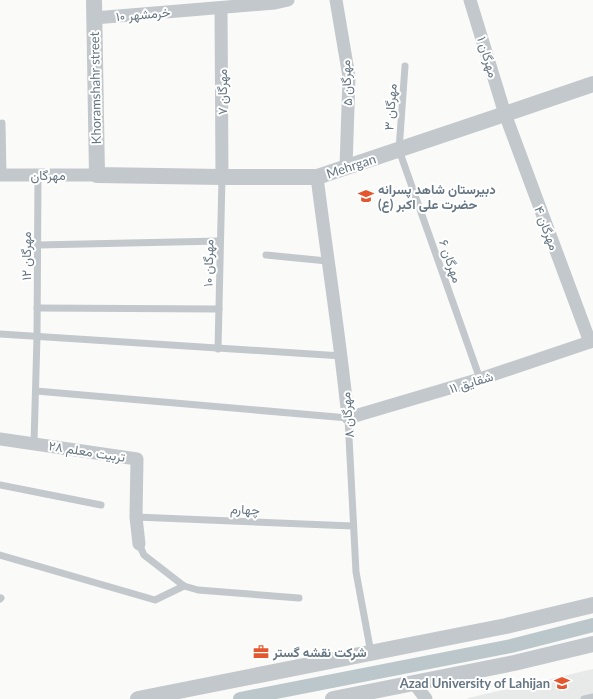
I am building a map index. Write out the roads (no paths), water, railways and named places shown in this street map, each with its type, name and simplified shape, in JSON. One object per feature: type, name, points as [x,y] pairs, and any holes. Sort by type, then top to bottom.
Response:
[{"type":"street","name":"Khoramshahr street","points":[[94,0],[97,175]]},
{"type":"street","name":"خرمشهر ۱۰","points":[[94,18],[221,8],[251,3],[275,3],[288,0]]},
{"type":"street","name":"مهرگان ۵","points":[[336,0],[349,77],[346,168]]},
{"type":"street","name":"مهرگان ۱","points":[[470,0],[505,114]]},
{"type":"street","name":"مهرگان ۷","points":[[221,8],[222,177]]},
{"type":"street","name":"Mehrgan","points":[[97,175],[317,177],[593,84]]},
{"type":"street","name":"مهرگان ۴","points":[[505,114],[592,345]]},
{"type":"street","name":"مهرگان","points":[[2,175],[97,175]]},
{"type":"street","name":"مهرگان ۸","points":[[317,177],[327,261],[342,356],[348,418]]},
{"type":"street","name":"شقایق ۱۱","points":[[348,418],[592,345]]},
{"type":"street","name":"تربیت معلم ۲۸","points":[[0,439],[137,459],[136,516],[139,544]]},
{"type":"street","points":[[138,699],[506,626],[593,605]]},
{"type":"street","points":[[333,699],[514,663],[593,644]]},
{"type":"street","points":[[414,683],[426,699]]},
{"type":"lane","name":"مهرگان ۳","points":[[399,150],[406,66]]},
{"type":"lane","points":[[2,123],[2,175]]},
{"type":"lane","name":"مهرگان ۶","points":[[399,150],[480,379]]},
{"type":"lane","name":"مهرگان ۱۲","points":[[34,443],[38,308],[38,175]]},
{"type":"lane","name":"مهرگان ۱۰","points":[[218,349],[222,177]]},
{"type":"lane","points":[[38,245],[220,241]]},
{"type":"lane","points":[[266,255],[327,261]]},
{"type":"lane","points":[[38,308],[219,309]]},
{"type":"lane","points":[[0,334],[342,356]]},
{"type":"lane","points":[[36,391],[348,418]]},
{"type":"lane","name":"مهرگان ۸","points":[[348,418],[356,572],[371,653]]},
{"type":"lane","points":[[0,485],[101,505]]},
{"type":"lane","name":"چهارم","points":[[136,516],[353,526]]},
{"type":"lane","points":[[139,544],[144,555],[184,586],[198,590],[299,598]]},
{"type":"lane","points":[[0,555],[155,600],[184,586]]},
{"type":"waterway","points":[[240,699],[511,646],[593,625]]},
{"type":"place","name":"دبیرستان شاهد پسرانه حضرت علی اکبر (ع)","points":[[366,196]]},
{"type":"place","name":"شرکت نقشه گستر","points":[[261,652]]},
{"type":"place","name":"Azad University of Lahijan","points":[[562,683]]}]
